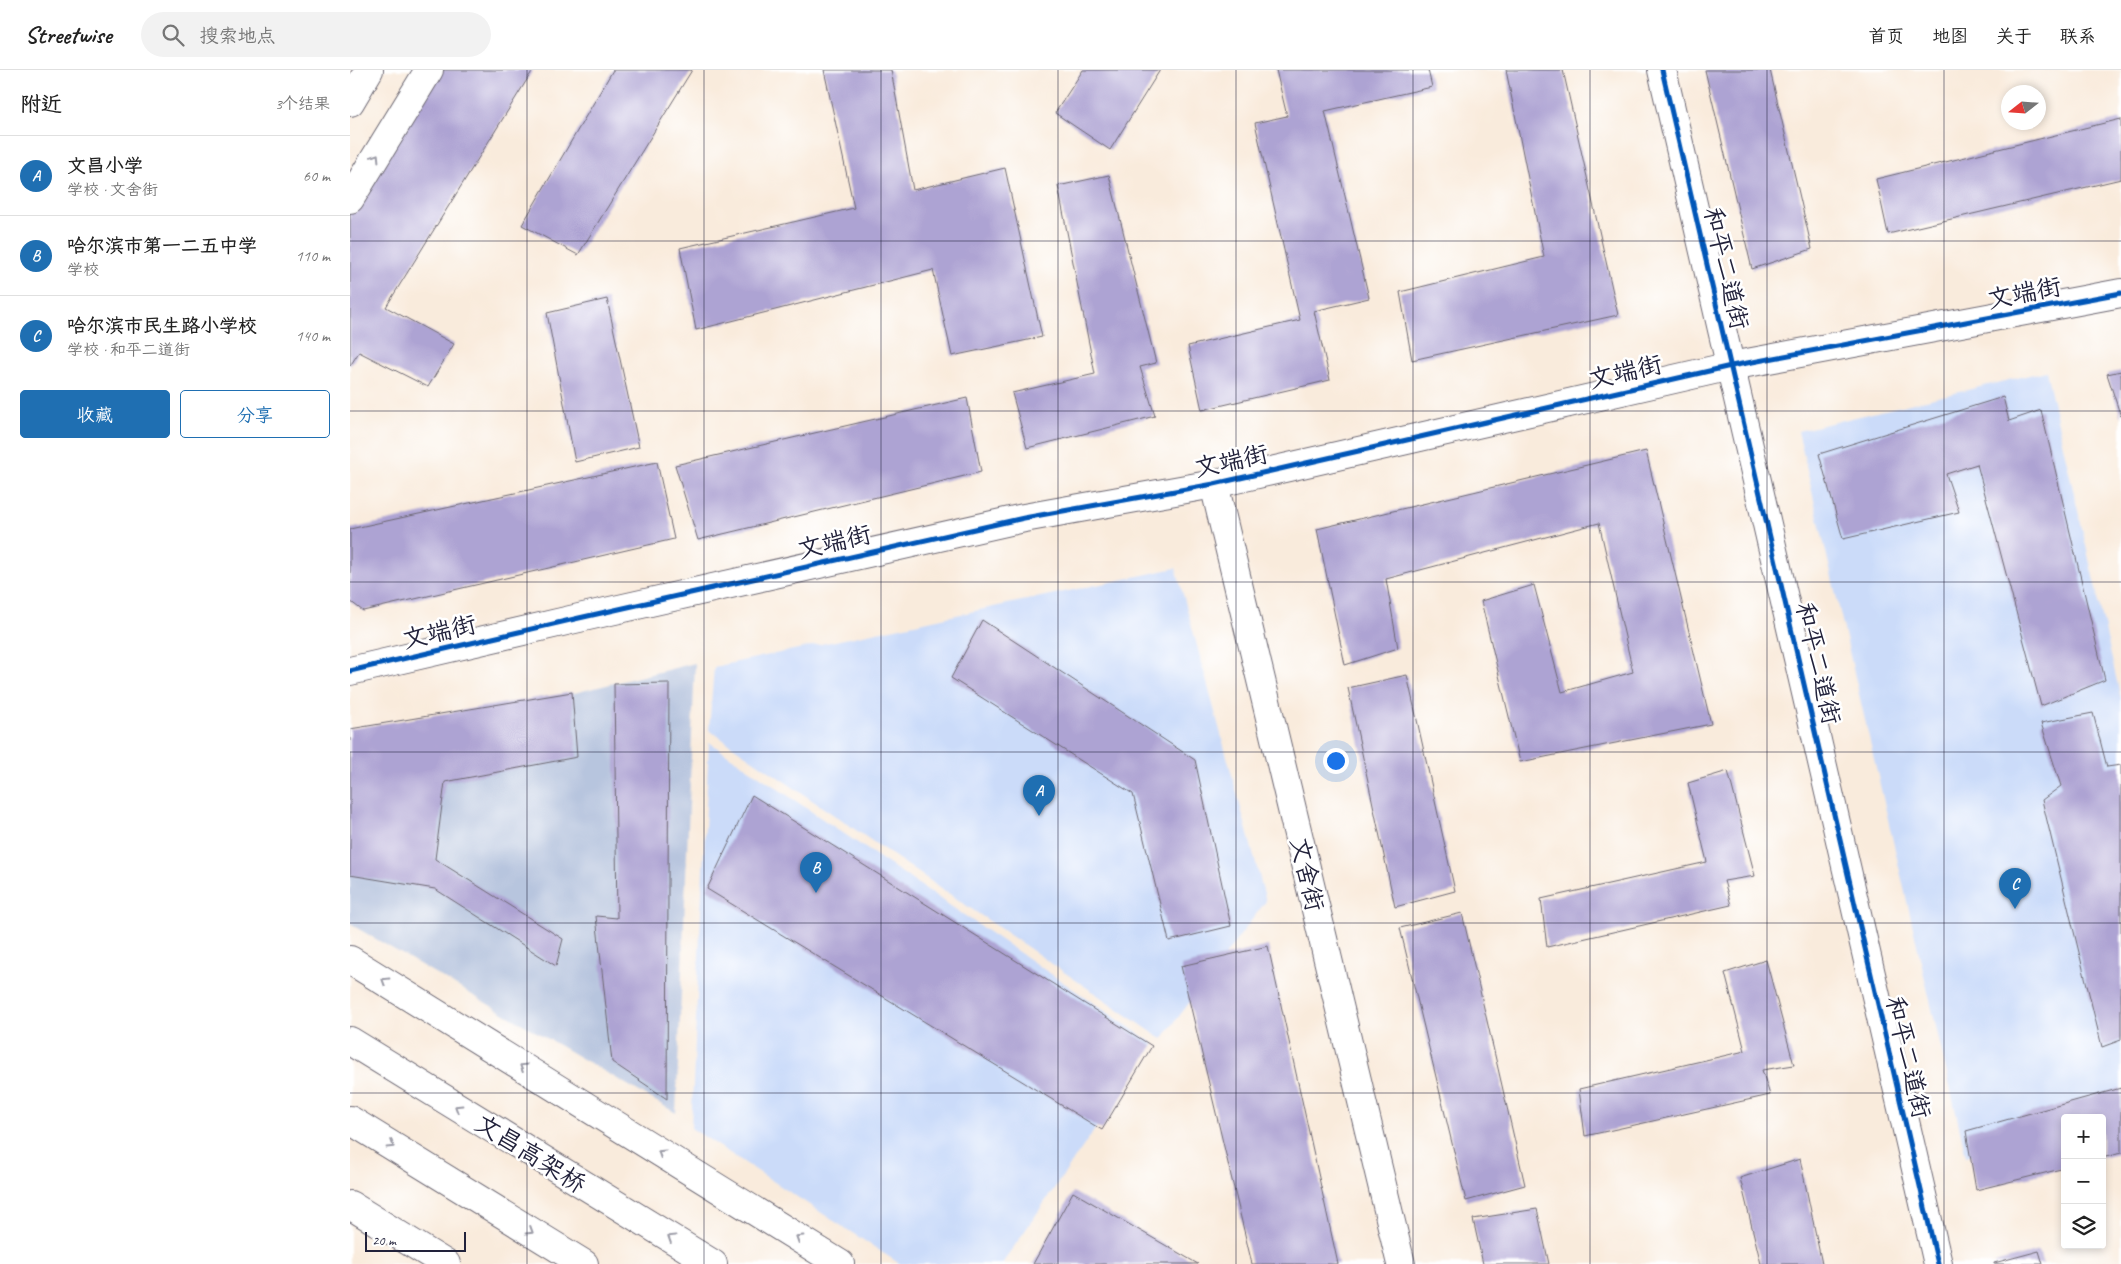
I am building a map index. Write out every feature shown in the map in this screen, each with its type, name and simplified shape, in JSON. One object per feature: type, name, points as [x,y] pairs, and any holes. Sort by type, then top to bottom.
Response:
[{"type":"main road","points":[[350,102],[370,70]]},
{"type":"main road","points":[[350,199],[430,70]]},
{"type":"main road","name":"和平二道街","points":[[1662,70],[1938,1264]]},
{"type":"main road","name":"文端街","points":[[350,672],[579,618],[1024,518],[1214,484],[1731,366],[2121,293]]},
{"type":"main road","name":"文舍街","points":[[1214,484],[1401,1264]]},
{"type":"main road","points":[[350,960],[840,1264]]},
{"type":"main road","name":"文昌高架桥","points":[[350,1041],[713,1264]]},
{"type":"main road","points":[[350,1120],[584,1264]]},
{"type":"main road","points":[[350,1205],[446,1264]]},
{"type":"shaded area","points":[[2046,371],[2121,699],[2121,1122],[2106,1119],[2106,1114],[2061,1114],[2061,1135],[1966,1156],[1798,431]]},
{"type":"shaded area","points":[[1176,568],[1266,901],[1162,1039],[709,730],[714,667]]},
{"type":"shaded area","points":[[695,663],[676,1113],[350,924],[350,749]]},
{"type":"shaded area","points":[[709,742],[1154,1044],[1002,1264],[900,1264],[691,1128]]},
{"type":"building","points":[[441,70],[533,70],[386,307],[454,344],[428,387],[359,352],[350,366],[350,211]]},
{"type":"building","points":[[613,70],[692,70],[578,255],[522,225]]},
{"type":"building","points":[[824,70],[891,70],[913,190],[1005,168],[1042,337],[952,356],[933,270],[696,330],[680,248],[854,208]]},
{"type":"building","points":[[1083,70],[1160,70],[1110,150],[1055,113]]},
{"type":"building","points":[[1276,70],[1428,70],[1432,87],[1325,111],[1369,298],[1314,311],[1330,380],[1202,410],[1188,346],[1300,320],[1255,123],[1287,116]]},
{"type":"building","points":[[1506,70],[1563,70],[1618,315],[1412,360],[1400,292],[1544,257]]},
{"type":"building","points":[[1705,70],[1770,70],[1812,249],[1752,269]]},
{"type":"building","points":[[2121,119],[2121,179],[1888,234],[1876,179]]},
{"type":"building","points":[[1109,175],[1156,363],[1140,367],[1155,416],[1027,448],[1012,393],[1095,374],[1058,186]]},
{"type":"building","points":[[607,299],[639,447],[575,462],[547,313]]},
{"type":"building","points":[[2121,371],[2121,417],[2107,374]]},
{"type":"building","points":[[2003,397],[2009,421],[2041,410],[2105,680],[2041,706],[1977,464],[1946,474],[1959,512],[1843,539],[1819,454]]},
{"type":"building","points":[[967,398],[981,472],[698,540],[675,465]]},
{"type":"building","points":[[1646,451],[1711,724],[1520,762],[1481,601],[1534,585],[1562,692],[1633,672],[1599,523],[1386,579],[1398,648],[1345,665],[1317,529]]},
{"type":"building","points":[[657,462],[674,539],[363,611],[350,601],[350,529]]},
{"type":"building","points":[[982,620],[1195,760],[1231,926],[1169,941],[1133,794],[951,678]]},
{"type":"building","points":[[1407,675],[1455,891],[1395,907],[1348,688]]},
{"type":"building","points":[[669,683],[667,1099],[612,1062],[596,916],[617,918],[614,684]]},
{"type":"building","points":[[572,692],[577,757],[445,782],[435,859],[563,939],[556,966],[435,889],[350,875],[350,729]]},
{"type":"building","points":[[2093,713],[2107,767],[2121,765],[2121,1040],[2102,1047],[2042,800],[2061,786],[2041,723]]},
{"type":"building","points":[[1728,771],[1755,876],[1724,881],[1731,905],[1547,947],[1541,899],[1707,862],[1688,783]]},
{"type":"building","points":[[752,795],[1152,1046],[1102,1130],[707,889]]},
{"type":"building","points":[[1462,913],[1525,1185],[1466,1201],[1400,928]]},
{"type":"building","points":[[1268,946],[1338,1264],[1252,1264],[1181,966]]},
{"type":"building","points":[[1766,960],[1794,1065],[1762,1070],[1770,1095],[1585,1136],[1579,1089],[1745,1051],[1725,973]]},
{"type":"building","points":[[2121,1088],[2121,1153],[2106,1157],[2106,1114],[2061,1114],[2061,1169],[1976,1190],[1966,1131]]},
{"type":"building","points":[[1800,1159],[1822,1264],[1761,1264],[1740,1178]]},
{"type":"building","points":[[1073,1192],[1198,1264],[1033,1264]]},
{"type":"building","points":[[1537,1209],[1549,1264],[1483,1264],[1473,1219]]},
{"type":"building","points":[[2039,1251],[2043,1264],[1994,1264],[1994,1263]]},
{"type":"cycle path","points":[[1662,70],[1938,1264]]},
{"type":"cycle path","points":[[350,671],[1024,518],[1214,484],[1731,366],[2121,293]]},
{"type":"place","name":"文昌小学","points":[[1039,816]]},
{"type":"place","name":"哈尔滨市第一二五中学","points":[[816,893]]},
{"type":"place","name":"哈尔滨市民生路小学校","points":[[2015,909]]}]
